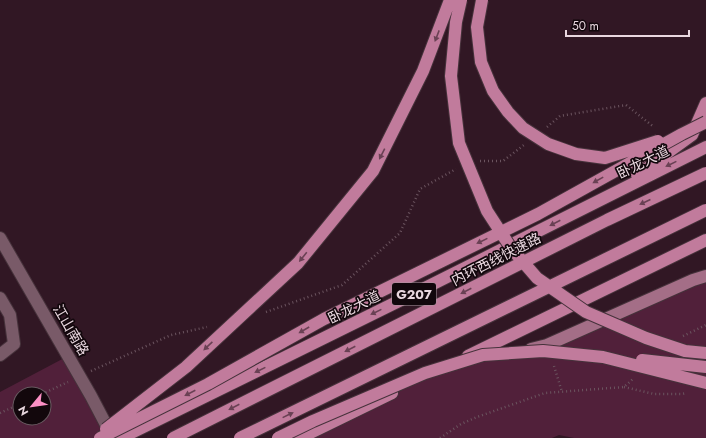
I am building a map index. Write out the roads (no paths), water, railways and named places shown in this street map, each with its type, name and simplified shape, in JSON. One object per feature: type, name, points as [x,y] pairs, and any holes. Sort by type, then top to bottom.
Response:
[{"type":"highway","points":[[94,438],[186,367],[298,263],[373,171],[423,71],[450,0]]},
{"type":"highway","points":[[461,0],[456,22],[450,76],[459,143],[487,211],[511,248],[537,278],[586,312],[646,338],[685,351],[706,353]]},
{"type":"highway","points":[[482,0],[477,27],[481,62],[493,91],[508,112],[523,128],[548,144],[576,154],[606,158],[682,134]]},
{"type":"highway","points":[[610,195],[692,135],[706,103]]},
{"type":"highway","points":[[100,438],[208,384],[324,319],[538,214],[706,122]]},
{"type":"highway","name":"卧龙大道","points":[[121,438],[412,295],[706,147]]},
{"type":"highway","name":"内环西线快速路","points":[[173,438],[607,220],[706,173]]},
{"type":"highway","points":[[240,438],[706,210]]},
{"type":"highway","points":[[300,438],[706,240]]},
{"type":"highway","points":[[278,438],[312,421],[425,373],[483,355],[543,351],[706,367]]},
{"type":"highway","points":[[603,357],[706,383]]},
{"type":"main road","points":[[436,371],[547,345],[693,280],[706,276]]},
{"type":"street","name":"江山南路","points":[[0,238],[114,438]]},
{"type":"street","points":[[0,298],[10,315],[14,344],[0,355]]}]
